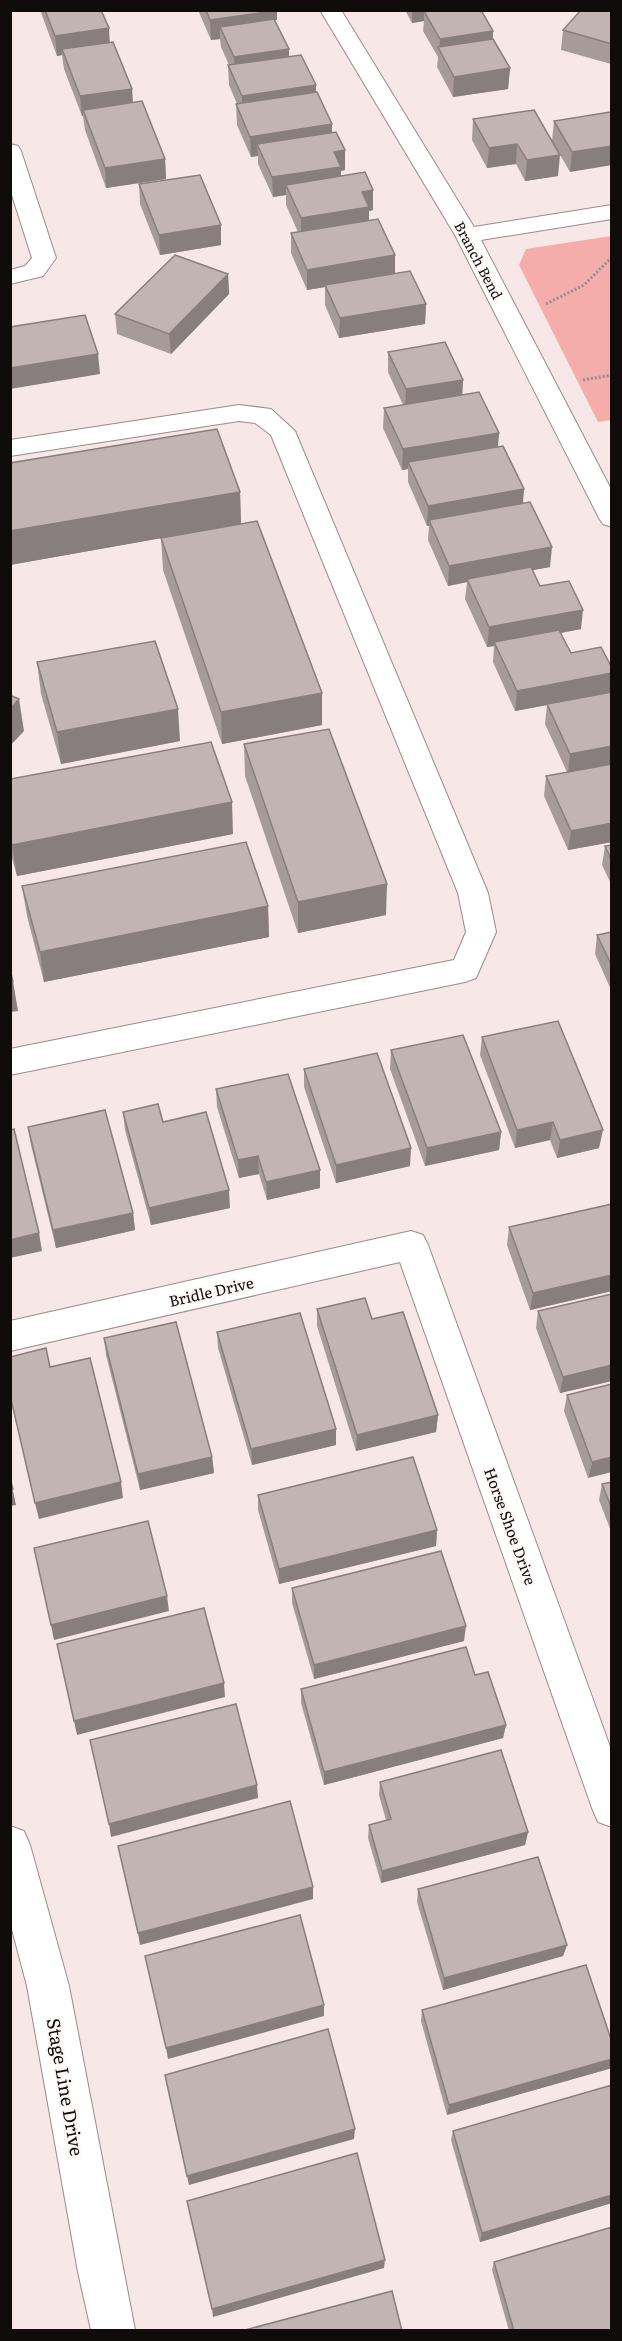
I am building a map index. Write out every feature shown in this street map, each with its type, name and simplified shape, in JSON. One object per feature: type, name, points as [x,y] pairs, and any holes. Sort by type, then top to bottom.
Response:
[{"type":"street","name":"Branch Bend","points":[[330,10],[468,235],[612,518]]},
{"type":"street","points":[[10,151],[44,258],[34,271],[10,277]]},
{"type":"street","points":[[468,235],[612,212]]},
{"type":"street","points":[[10,448],[240,413],[262,415],[282,431],[473,893],[481,932],[465,970],[10,1062]]},
{"type":"street","name":"Bridle Drive","points":[[10,1336],[411,1245]]},
{"type":"street","name":"Horse Shoe Drive","points":[[411,1245],[612,1808]]},
{"type":"street","name":"Stage Line Drive","points":[[10,1845],[48,1986],[100,2272],[113,2331]]},
{"type":"path","points":[[546,304],[584,285],[612,257]]},
{"type":"path","points":[[583,380],[612,375]]},
{"type":"shaded area","points":[[611,236],[611,420],[598,422],[519,265],[526,249]]},
{"type":"building","points":[[45,10],[101,10],[109,28],[55,36]]},
{"type":"building","points":[[206,10],[258,10],[260,13],[210,20]]},
{"type":"building","points":[[481,10],[493,31],[440,39],[424,11]]},
{"type":"building","points":[[581,10],[612,10],[612,44],[563,30]]},
{"type":"building","points":[[274,19],[289,49],[234,57],[220,27]]},
{"type":"building","points":[[493,39],[510,68],[454,77],[438,47]]},
{"type":"building","points":[[113,42],[132,89],[80,96],[62,49]]},
{"type":"building","points":[[301,55],[316,85],[242,96],[228,65]]},
{"type":"building","points":[[317,92],[332,124],[250,137],[236,104]]},
{"type":"building","points":[[142,101],[165,159],[105,168],[83,110]]},
{"type":"building","points":[[534,110],[560,155],[527,160],[517,144],[489,148],[473,119]]},
{"type":"building","points":[[610,112],[612,115],[612,146],[572,152],[554,121]]},
{"type":"building","points":[[336,132],[345,150],[334,152],[341,167],[272,177],[257,144]]},
{"type":"building","points":[[365,172],[373,190],[362,192],[369,207],[301,218],[286,185]]},
{"type":"building","points":[[200,175],[221,225],[159,235],[139,184]]},
{"type":"building","points":[[378,219],[395,255],[307,270],[291,233]]},
{"type":"building","points":[[175,255],[228,274],[169,334],[115,314]]},
{"type":"building","points":[[410,271],[426,304],[340,318],[325,285]]},
{"type":"building","points":[[85,315],[98,354],[10,368],[10,327]]},
{"type":"building","points":[[445,342],[463,380],[406,389],[388,352]]},
{"type":"building","points":[[479,392],[499,433],[403,449],[384,408]]},
{"type":"building","points":[[217,429],[240,492],[10,531],[10,463]]},
{"type":"building","points":[[503,446],[524,489],[428,506],[408,462]]},
{"type":"building","points":[[530,502],[552,547],[449,566],[429,520]]},
{"type":"building","points":[[257,521],[322,693],[221,712],[161,538]]},
{"type":"building","points":[[531,567],[540,586],[569,581],[583,610],[489,627],[467,579]]},
{"type":"building","points":[[559,630],[571,653],[601,647],[612,668],[612,673],[517,691],[494,642]]},
{"type":"building","points":[[155,641],[178,709],[57,732],[37,662]]},
{"type":"building","points":[[612,692],[612,746],[570,754],[547,704]]},
{"type":"building","points":[[10,695],[19,699],[10,709]]},
{"type":"building","points":[[329,729],[387,884],[298,902],[244,744]]},
{"type":"building","points":[[211,742],[232,802],[12,845],[10,779]]},
{"type":"building","points":[[612,764],[612,823],[571,831],[546,776]]},
{"type":"building","points":[[246,842],[268,906],[40,952],[22,886]]},
{"type":"building","points":[[612,845],[612,861],[605,846]]},
{"type":"building","points":[[612,932],[612,966],[597,935]]},
{"type":"building","points":[[558,1021],[603,1130],[560,1140],[553,1122],[517,1130],[482,1037]]},
{"type":"building","points":[[463,1035],[501,1132],[427,1148],[391,1050]]},
{"type":"building","points":[[377,1053],[411,1148],[336,1165],[304,1069]]},
{"type":"building","points":[[288,1074],[320,1170],[266,1182],[258,1156],[238,1160],[216,1089]]},
{"type":"building","points":[[158,1104],[163,1122],[206,1112],[229,1190],[149,1208],[123,1112]]},
{"type":"building","points":[[105,1110],[133,1213],[53,1230],[28,1127]]},
{"type":"building","points":[[14,1129],[39,1233],[10,1240],[10,1130]]},
{"type":"building","points":[[612,1204],[612,1275],[533,1293],[509,1227]]},
{"type":"building","points":[[612,1294],[612,1365],[563,1377],[538,1311]]},
{"type":"building","points":[[365,1298],[372,1319],[403,1312],[438,1415],[357,1435],[317,1309]]},
{"type":"building","points":[[300,1313],[336,1429],[251,1449],[217,1332]]},
{"type":"building","points":[[176,1322],[212,1457],[138,1474],[104,1338]]},
{"type":"building","points":[[46,1348],[50,1367],[90,1358],[121,1482],[35,1503],[10,1395],[10,1357]]},
{"type":"building","points":[[612,1384],[612,1457],[592,1462],[567,1395]]},
{"type":"building","points":[[413,1457],[437,1530],[279,1569],[258,1495]]},
{"type":"building","points":[[612,1482],[612,1509],[602,1484]]},
{"type":"building","points":[[148,1521],[167,1596],[51,1625],[34,1548]]},
{"type":"building","points":[[441,1551],[466,1626],[314,1665],[292,1588]]},
{"type":"building","points":[[204,1608],[224,1683],[74,1721],[57,1644]]},
{"type":"building","points":[[466,1647],[475,1675],[488,1672],[506,1725],[324,1772],[301,1689]]},
{"type":"building","points":[[236,1704],[257,1785],[109,1824],[90,1740]]},
{"type":"building","points":[[501,1750],[528,1832],[382,1871],[369,1825],[391,1819],[380,1782]]},
{"type":"building","points":[[290,1801],[313,1887],[138,1933],[118,1846]]},
{"type":"building","points":[[538,1857],[567,1945],[444,1978],[418,1889]]},
{"type":"building","points":[[300,1915],[324,2005],[166,2048],[145,1956]]},
{"type":"building","points":[[586,1965],[612,2042],[612,2059],[449,2105],[422,2010]]},
{"type":"building","points":[[328,2029],[355,2129],[187,2176],[165,2075]]},
{"type":"building","points":[[612,2085],[612,2195],[482,2233],[453,2131]]},
{"type":"building","points":[[357,2153],[385,2260],[212,2309],[187,2201]]},
{"type":"building","points":[[612,2227],[612,2331],[514,2331],[494,2262]]},
{"type":"building","points":[[392,2291],[402,2331],[245,2331],[245,2330]]}]
